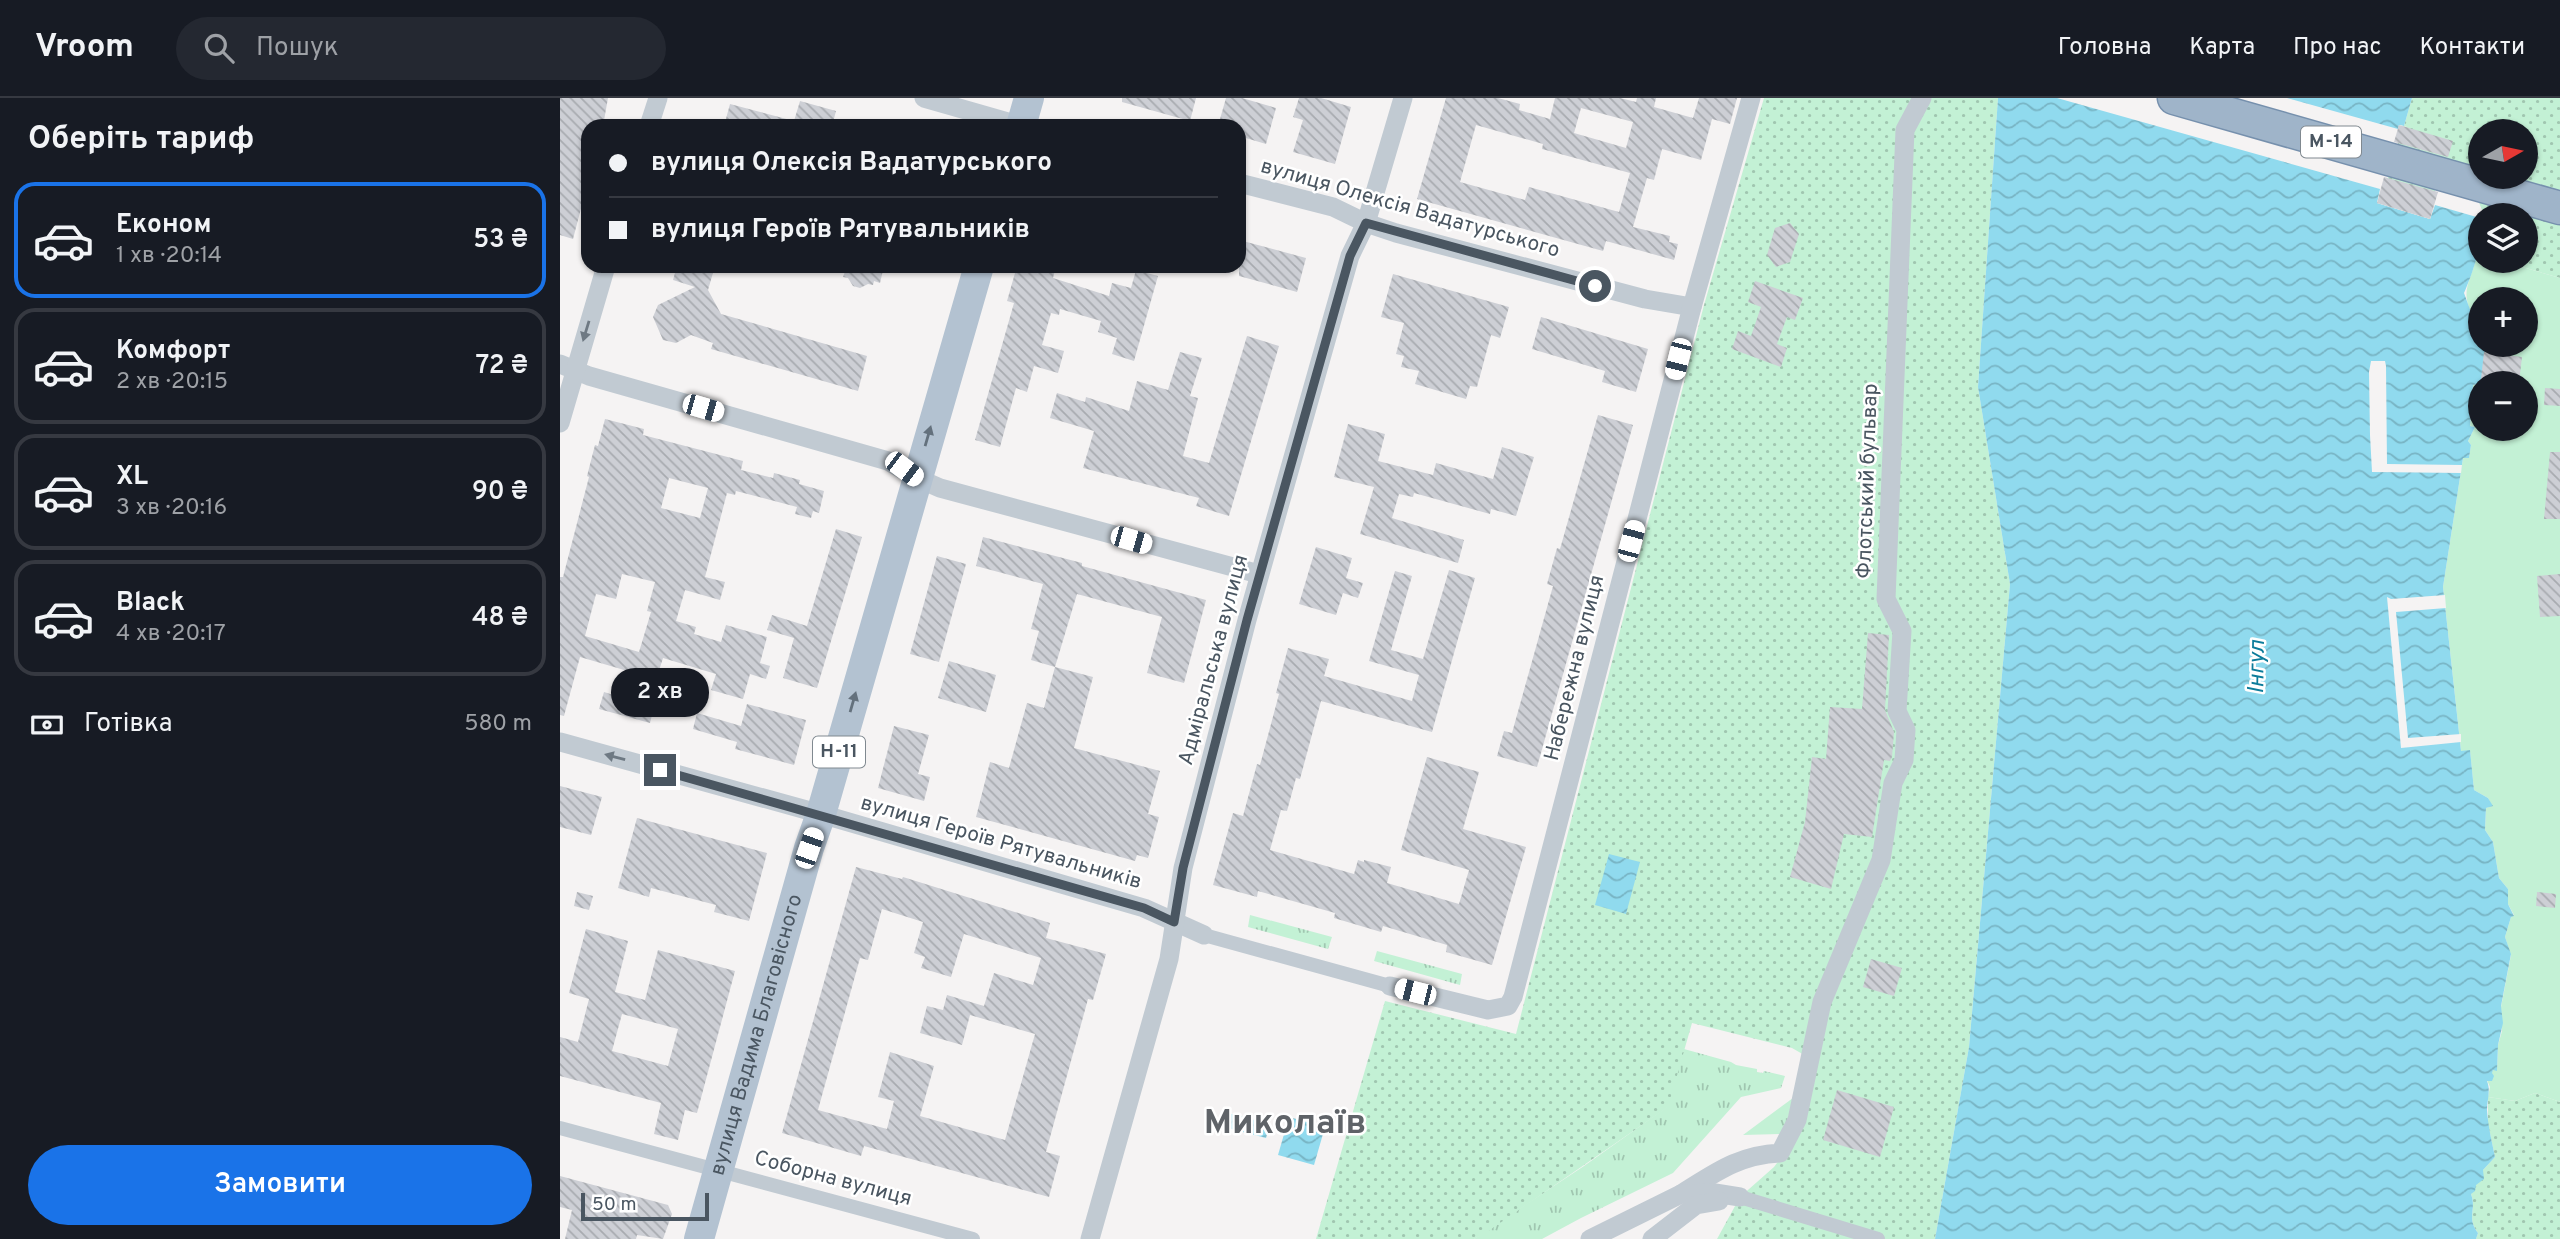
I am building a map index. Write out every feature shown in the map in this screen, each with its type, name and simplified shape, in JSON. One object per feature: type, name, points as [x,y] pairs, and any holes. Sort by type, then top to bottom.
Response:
[{"type":"highway","name":"М-14","points":[[2174,98],[2560,208]]},
{"type":"main road","points":[[1023,119],[1029,98]]},
{"type":"main road","name":"вулиця Вадима Благовісного","points":[[699,1239],[809,848],[977,273]]},
{"type":"street","points":[[651,119],[658,98]]},
{"type":"street","points":[[924,98],[997,119]]},
{"type":"street","name":"Адміральська вулиця","points":[[1090,1239],[1169,959],[1183,868],[1259,574],[1350,256],[1366,223],[1403,98]]},
{"type":"street","name":"Набережна вулиця","points":[[1508,1006],[1515,991],[1692,307],[1751,98]]},
{"type":"street","name":"Флотський бульвар","points":[[1590,1239],[1681,1194],[1728,1164],[1761,1154],[1780,1153],[1797,1120],[1822,1002],[1881,860],[1893,783],[1904,760],[1906,730],[1897,711],[1902,631],[1886,599],[1905,131],[1922,98]]},
{"type":"street","name":"вулиця Олексія Вадатурського","points":[[1246,185],[1333,207],[1366,223],[1632,296],[1692,307]]},
{"type":"street","points":[[560,423],[568,367],[603,273]]},
{"type":"street","points":[[568,367],[589,376],[888,461],[940,488],[1259,574]]},
{"type":"street","name":"вулиця Героїв Рятувальників","points":[[560,742],[821,814],[1144,908],[1204,935],[1488,1010],[1508,1006]]},
{"type":"street","name":"Соборна вулиця","points":[[560,1128],[973,1239]]},
{"type":"street","points":[[1681,1194],[1715,1193],[1740,1197],[1878,1239]]},
{"type":"street","points":[[1652,1239],[1696,1205],[1740,1197]]},
{"type":"green space","points":[[1764,98],[1998,98],[1978,387],[2010,584],[1969,1047],[1935,1239],[1717,1239],[1740,1197],[1774,1167],[1798,1135],[1813,1060],[1792,1048],[1692,1023],[1668,1107],[1487,1232],[1474,1239],[1316,1239],[1385,1001],[1516,1034],[1704,305]]},
{"type":"green space","points":[[2412,98],[2560,98],[2560,278],[2538,272],[2538,203],[2475,201],[2430,219],[2377,203],[2399,125],[2404,126]]},
{"type":"green space","points":[[2538,272],[2560,278],[2560,1102],[2535,1093],[2515,1101],[2488,1097],[2490,1087],[2487,1080],[2493,1070],[2497,1070],[2498,1045],[2502,1031],[2501,1007],[2511,955],[2505,937],[2514,915],[2508,904],[2508,889],[2499,878],[2493,842],[2485,830],[2486,808],[2492,806],[2488,798],[2474,790],[2470,751],[2461,751],[2443,587],[2463,458],[2469,457],[2471,445],[2468,441],[2538,441],[2538,371],[2484,371],[2485,357],[2538,357],[2538,287],[2468,287],[2468,304],[2467,291],[2468,285],[2472,273]]},
{"type":"green space","points":[[1250,915],[1332,937],[1328,949],[1248,927]]},
{"type":"green space","points":[[1377,951],[1462,974],[1460,985],[1374,961]]},
{"type":"green space","points":[[1684,1049],[1757,1069],[1757,1072],[1785,1076],[1781,1088],[1741,1097],[1673,1173],[1542,1239],[1474,1239],[1667,1107]]},
{"type":"green space","points":[[2535,1093],[2560,1102],[2560,1239],[2476,1239],[2478,1233],[2472,1218],[2471,1194],[2483,1170],[2495,1157],[2488,1124],[2488,1097],[2515,1101]]},
{"type":"green space","points":[[1793,1098],[1784,1134],[1743,1135]]},
{"type":"water","name":"Інгул","points":[[1998,98],[2412,98],[2404,126],[2400,125],[2377,203],[2430,219],[2445,168],[2467,196],[2472,203],[2468,203],[2468,273],[2472,273],[2464,293],[2468,304],[2468,357],[2484,357],[2484,371],[2468,371],[2468,441],[2471,445],[2469,458],[2463,458],[2443,587],[2461,751],[2470,750],[2474,790],[2488,798],[2493,806],[2486,808],[2485,830],[2493,842],[2499,878],[2508,889],[2508,904],[2514,916],[2511,917],[2505,937],[2511,954],[2501,1006],[2503,1023],[2498,1045],[2497,1071],[2493,1070],[2492,1081],[2487,1081],[2488,1116],[2495,1157],[2483,1170],[2484,1179],[2476,1185],[2471,1194],[2472,1218],[2478,1233],[2476,1239],[1935,1239],[1969,1047],[2010,584],[1978,387]]},
{"type":"water","points":[[1609,854],[1640,862],[1626,914],[1595,905]]},
{"type":"water","points":[[1224,1112],[1270,1124],[1266,1138],[1220,1126]]},
{"type":"water","points":[[1289,1117],[1325,1127],[1314,1165],[1278,1155]]},
{"type":"pier","points":[[2057,98],[2287,98],[2398,129],[2399,125],[2407,127],[2402,129],[2381,201],[2428,214],[2442,167],[2479,203],[2468,203],[2468,215],[2435,205],[2430,219],[2377,203],[2380,189]]},
{"type":"pier","points":[[2371,361],[2385,361],[2386,366],[2387,464],[2462,465],[2461,473],[2372,472]]},
{"type":"pier","points":[[2445,595],[2446,608],[2396,612],[2408,738],[2461,734],[2461,742],[2401,748],[2387,597],[2391,599]]},
{"type":"building","points":[[560,98],[608,98],[604,119],[581,119],[581,209],[573,239],[560,235]]},
{"type":"building","points":[[1122,98],[1196,98],[1191,119],[1122,102]]},
{"type":"building","points":[[1226,98],[1242,98],[1276,108],[1266,144],[1246,138],[1246,119],[1220,119]]},
{"type":"building","points":[[1299,98],[1321,98],[1351,107],[1335,164],[1293,152],[1303,120],[1293,117]]},
{"type":"building","points":[[1446,98],[1498,98],[1520,104],[1519,110],[1550,119],[1555,98],[1620,98],[1636,102],[1637,98],[1656,98],[1654,107],[1693,118],[1699,98],[1737,98],[1730,124],[1712,119],[1701,160],[1662,149],[1654,180],[1647,178],[1633,227],[1670,236],[1669,242],[1678,244],[1674,260],[1606,241],[1603,251],[1417,199]],"holes":[[[1581,108],[1633,122],[1626,148],[1574,133]],[[1476,125],[1543,144],[1542,149],[1630,173],[1619,212],[1529,187],[1525,200],[1460,182]]]},
{"type":"building","points":[[800,101],[836,111],[834,119],[795,119]]},
{"type":"building","points":[[730,104],[786,119],[726,119]]},
{"type":"building","points":[[2399,125],[2453,141],[2448,157],[2394,142]]},
{"type":"building","points":[[2384,177],[2438,192],[2430,219],[2377,203]]},
{"type":"building","points":[[1790,223],[1799,234],[1790,262],[1776,267],[1767,255],[1775,228]]},
{"type":"building","points":[[1246,242],[1306,258],[1297,292],[1239,276],[1239,273],[1246,273]]},
{"type":"building","points":[[675,273],[713,273],[708,290],[721,314],[867,356],[858,391],[711,349],[713,343],[691,335],[676,343],[663,340],[653,317],[658,305],[695,287],[673,280]]},
{"type":"building","points":[[844,273],[882,273],[880,283],[874,281],[873,285],[860,288],[853,286],[848,278],[843,277]]},
{"type":"building","points":[[1015,273],[1054,273],[1053,278],[1109,296],[1112,283],[1131,288],[1135,273],[1158,276],[1134,361],[1112,354],[1117,338],[1098,332],[1101,321],[1060,309],[1059,315],[1051,313],[1042,345],[1064,351],[1058,373],[1034,366],[1027,392],[1016,388],[1000,447],[975,440],[1014,303],[1007,301]]},
{"type":"building","points":[[1393,274],[1509,307],[1500,338],[1491,335],[1477,387],[1470,386],[1466,399],[1415,384],[1419,371],[1401,367],[1404,356],[1396,354],[1404,323],[1381,317]]},
{"type":"building","points":[[1755,281],[1803,298],[1795,320],[1787,317],[1777,344],[1787,348],[1781,367],[1732,349],[1738,331],[1751,336],[1761,307],[1748,302]]},
{"type":"building","points":[[1541,317],[1648,349],[1636,392],[1602,382],[1605,371],[1532,349]]},
{"type":"building","points":[[1247,336],[1279,346],[1229,516],[1196,506],[1199,498],[1083,468],[1094,431],[1050,418],[1057,393],[1085,402],[1086,397],[1129,411],[1137,381],[1168,390],[1180,352],[1202,358],[1190,396],[1198,398],[1183,456],[1209,463]]},
{"type":"building","points":[[2483,357],[2522,357],[2520,371],[2482,371]]},
{"type":"building","points":[[2545,388],[2560,389],[2560,406],[2544,405]]},
{"type":"building","points":[[1598,415],[1633,425],[1537,767],[1497,756],[1504,731],[1512,733],[1553,586],[1547,584],[1557,548],[1560,549]]},
{"type":"building","points":[[605,419],[644,429],[643,435],[743,461],[741,470],[773,478],[774,473],[800,480],[799,484],[824,491],[819,513],[813,511],[811,518],[795,514],[797,507],[736,491],[735,495],[727,493],[705,577],[725,582],[720,600],[685,590],[676,621],[696,627],[694,634],[721,642],[726,625],[767,637],[760,663],[770,666],[766,679],[750,674],[743,699],[711,690],[716,674],[663,658],[656,680],[647,677],[639,702],[654,707],[650,723],[599,709],[604,692],[623,698],[631,672],[580,657],[564,716],[560,715],[560,577],[563,577],[595,445],[598,446]],"holes":[[[669,478],[708,488],[700,518],[661,508]],[[622,574],[655,582],[647,611],[651,612],[639,652],[585,636],[596,594],[616,599]]]},
{"type":"building","points":[[1348,424],[1385,434],[1378,461],[1433,475],[1436,463],[1493,479],[1502,447],[1534,457],[1516,516],[1491,509],[1490,514],[1414,493],[1413,497],[1399,494],[1392,518],[1464,540],[1458,563],[1360,534],[1374,487],[1334,477]]},
{"type":"building","points":[[2550,452],[2560,452],[2560,519],[2544,519]]},
{"type":"building","points":[[836,529],[862,537],[817,688],[783,678],[794,638],[767,630],[772,615],[807,626]]},
{"type":"building","points":[[983,537],[1206,600],[1184,683],[1147,673],[1162,617],[1077,594],[1055,667],[1031,660],[1039,631],[1031,629],[1043,584],[976,566]]},
{"type":"building","points":[[1316,547],[1352,558],[1346,578],[1363,583],[1358,598],[1343,593],[1336,615],[1299,604]]},
{"type":"building","points":[[937,556],[966,564],[939,662],[910,654]]},
{"type":"building","points":[[1449,570],[1475,578],[1432,732],[1321,701],[1300,779],[1296,778],[1287,811],[1281,810],[1270,850],[1354,874],[1358,860],[1391,867],[1387,883],[1459,904],[1469,870],[1401,850],[1427,757],[1479,772],[1463,829],[1526,847],[1492,965],[1446,952],[1447,945],[1383,926],[1381,932],[1334,918],[1335,913],[1258,891],[1257,897],[1213,885],[1233,813],[1243,816],[1257,764],[1260,765],[1288,648],[1329,659],[1324,676],[1412,701],[1419,675],[1369,661],[1395,571],[1412,576],[1391,650],[1423,659]]},
{"type":"building","points":[[2560,574],[2560,616],[2540,617],[2537,576]]},
{"type":"building","points":[[1868,633],[1889,635],[1885,710],[1894,732],[1892,757],[1890,761],[1884,760],[1872,837],[1844,834],[1831,889],[1790,877],[1805,822],[1812,757],[1826,759],[1830,707],[1862,709]]},
{"type":"building","points":[[949,661],[996,675],[986,712],[938,698]]},
{"type":"building","points":[[1055,667],[1093,677],[1074,748],[1160,771],[1148,814],[1159,817],[1148,858],[1137,855],[1135,861],[976,817],[990,762],[1009,768],[1027,703],[1044,708]]},
{"type":"building","points":[[747,704],[806,720],[794,765],[735,749],[737,742],[693,729],[697,713],[741,726]]},
{"type":"building","points":[[894,726],[929,735],[918,774],[930,777],[924,801],[878,788]]},
{"type":"building","points":[[560,786],[602,797],[591,835],[560,827]]},
{"type":"building","points":[[637,818],[767,853],[749,921],[714,912],[716,905],[651,888],[649,897],[618,888]]},
{"type":"building","points":[[856,867],[902,879],[903,877],[1050,923],[1046,938],[1106,954],[1093,1000],[1088,999],[1046,1152],[1060,1156],[1049,1197],[864,1146],[861,1156],[782,1133]],"holes":[[[882,909],[923,922],[914,953],[925,957],[921,968],[951,977],[964,934],[1041,958],[1033,985],[994,973],[984,1006],[947,995],[943,1010],[927,1006],[920,1033],[962,1045],[970,1015],[1035,1034],[1005,1140],[920,1116],[934,1066],[890,1052],[878,1097],[894,1101],[887,1129],[818,1110],[860,958],[868,960]]]},
{"type":"building","points":[[577,892],[593,896],[589,910],[574,906]]},
{"type":"building","points":[[2537,892],[2556,894],[2555,908],[2536,906]]},
{"type":"building","points":[[586,929],[628,941],[615,992],[645,1000],[658,950],[735,971],[697,1113],[685,1110],[678,1140],[654,1134],[661,1103],[560,1076],[560,1037],[578,1042],[589,999],[569,993]],"holes":[[[622,1014],[678,1029],[668,1066],[612,1051]]]},
{"type":"building","points":[[1871,959],[1902,968],[1894,996],[1863,987]]},
{"type":"building","points":[[1837,1090],[1894,1107],[1880,1157],[1823,1140]]},
{"type":"building","points":[[560,1176],[668,1205],[672,1214],[663,1239],[637,1235],[636,1239],[565,1239],[572,1210],[560,1207]]},
{"type":"district","name":"Миколаїв","points":[[1285,1124]]},
{"type":"route","points":[[660,770],[1144,908],[1174,922],[1183,868],[1253,597],[1350,256],[1366,223],[1595,286]]}]
